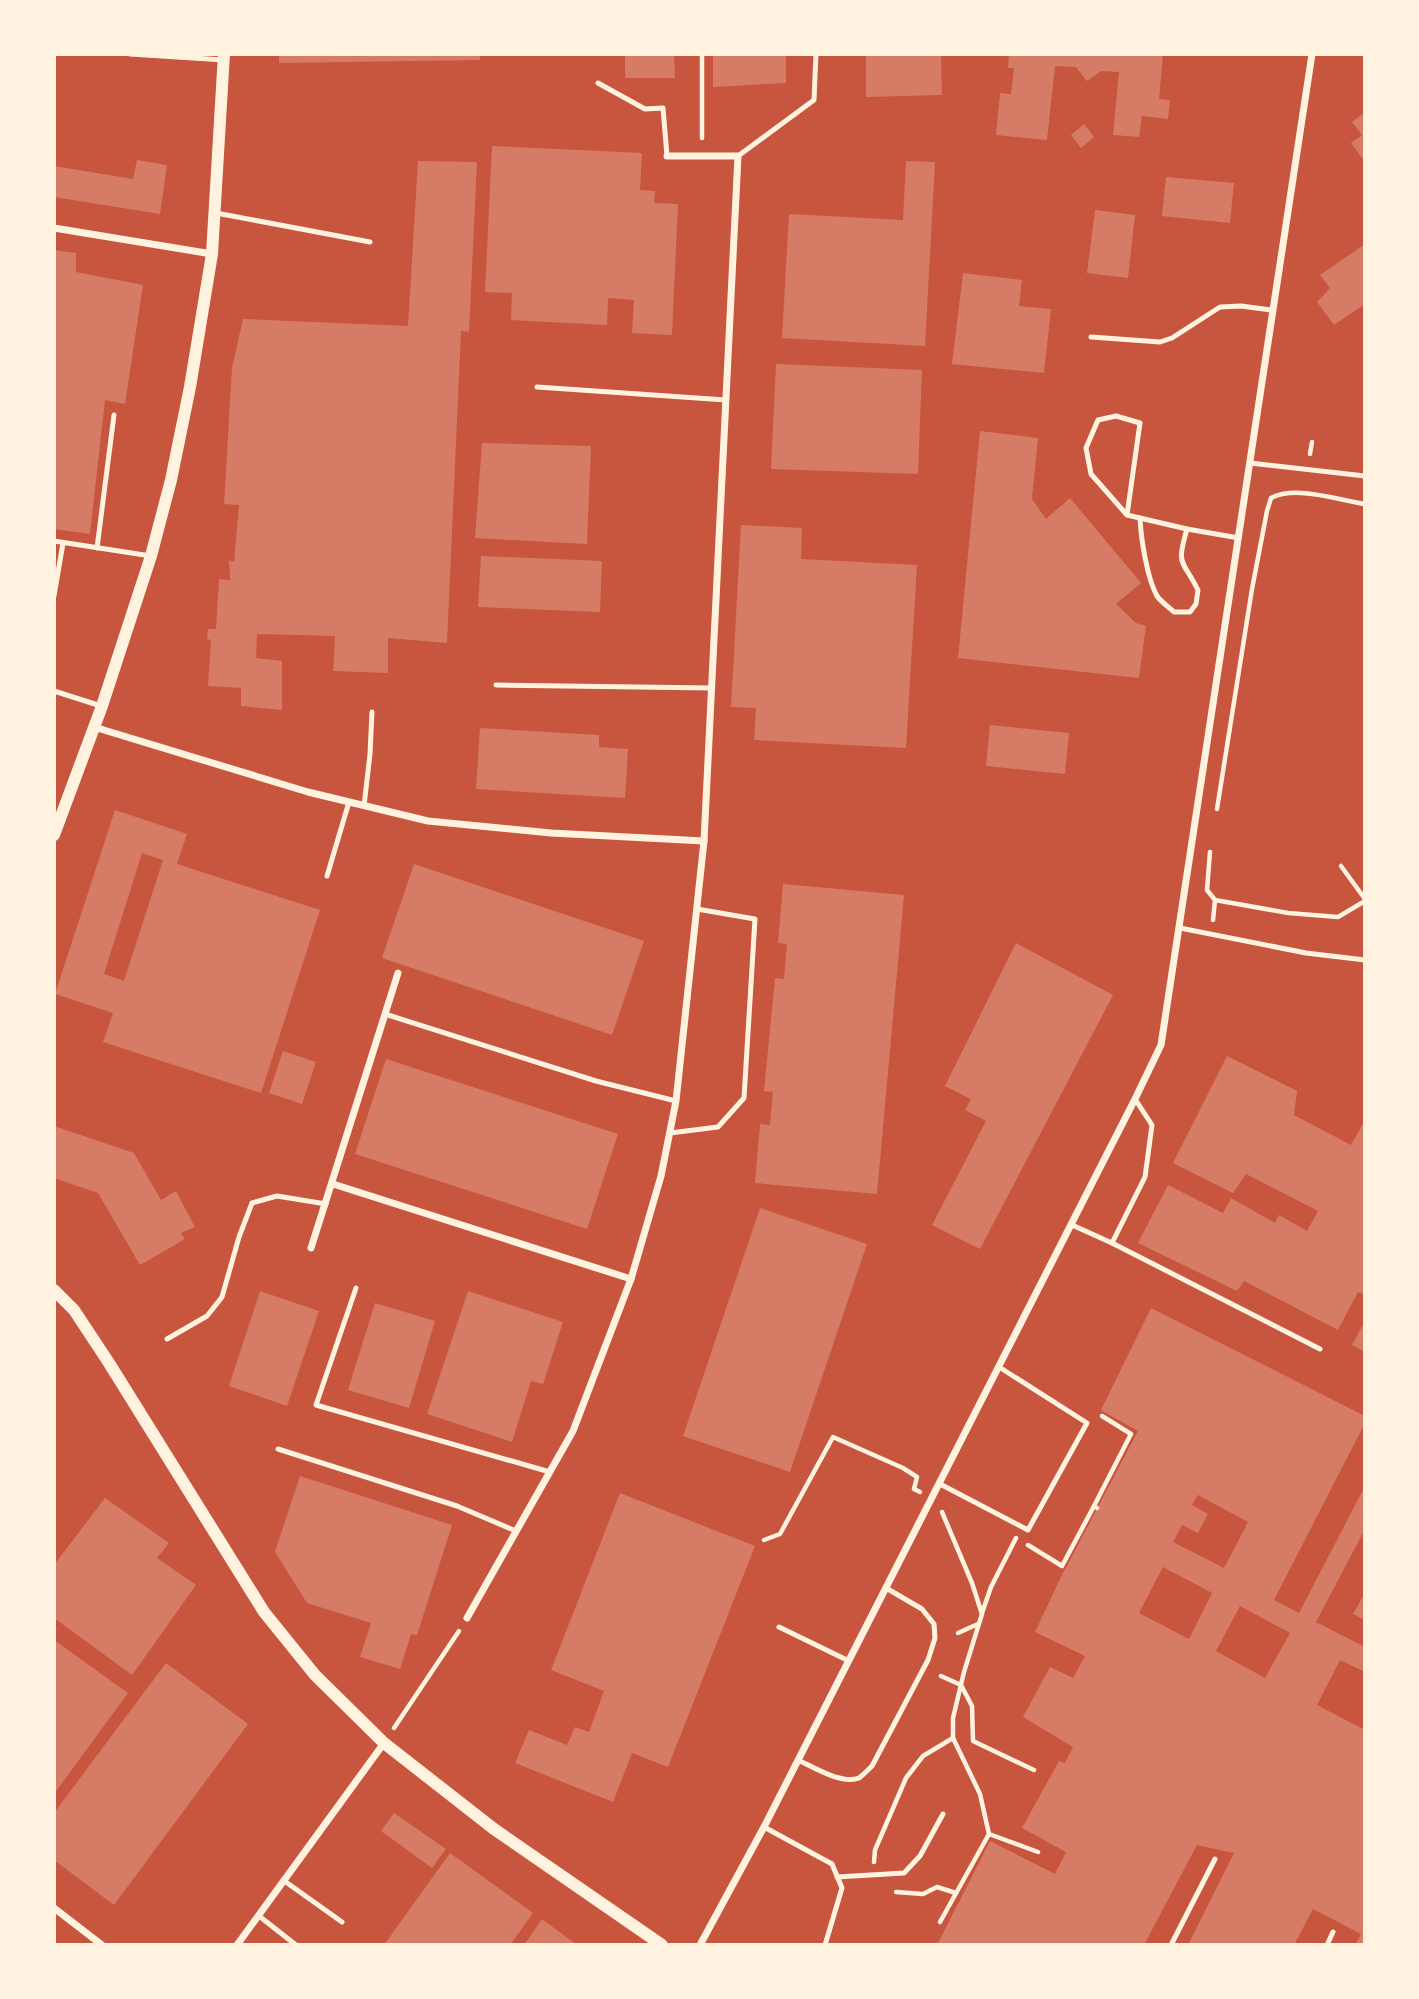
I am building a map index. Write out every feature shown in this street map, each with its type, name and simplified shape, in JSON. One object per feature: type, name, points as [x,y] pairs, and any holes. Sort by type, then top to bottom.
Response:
[{"type":"street","points":[[701,1945],[940,1484],[1161,1045],[1312,54]]},
{"type":"street","points":[[54,835],[102,706],[151,556],[171,480],[212,254],[224,57]]},
{"type":"street","points":[[467,1618],[573,1431],[631,1279],[662,1176],[676,1101],[704,841],[738,156],[667,156]]},
{"type":"street","points":[[54,228],[212,254]]},
{"type":"street","points":[[94,727],[308,792],[428,821],[551,833],[704,841]]},
{"type":"street","points":[[311,1248],[398,973]]},
{"type":"street","points":[[333,1184],[631,1279]]},
{"type":"street","points":[[54,1290],[74,1310],[109,1363],[264,1612],[315,1675],[384,1743],[494,1829],[662,1945]]},
{"type":"street","points":[[237,1945],[384,1743]]},
{"type":"street","points":[[54,1908],[102,1945]]},
{"type":"lane","points":[[130,54],[224,57]]},
{"type":"lane","points":[[738,156],[814,100],[816,54]]},
{"type":"lane","points":[[598,83],[645,109],[663,108],[667,156]]},
{"type":"lane","points":[[216,213],[370,242]]},
{"type":"lane","points":[[1090,337],[1160,342],[1172,338],[1220,307],[1241,306],[1271,310]]},
{"type":"lane","points":[[537,387],[726,400]]},
{"type":"lane","points":[[97,548],[114,415]]},
{"type":"lane","points":[[1127,515],[1140,423],[1116,416],[1098,420],[1086,448],[1091,474],[1127,515],[1239,538]]},
{"type":"lane","points":[[1250,463],[1365,476]]},
{"type":"lane","points":[[1140,518],[1147,566],[1158,598],[1174,612],[1190,612],[1196,604],[1198,590],[1181,564],[1180,552],[1187,529]]},
{"type":"lane","points":[[54,541],[151,556]]},
{"type":"lane","points":[[54,596],[63,543]]},
{"type":"lane","points":[[496,685],[712,688]]},
{"type":"lane","points":[[54,691],[102,706]]},
{"type":"lane","points":[[364,806],[372,712]]},
{"type":"lane","points":[[327,876],[349,802]]},
{"type":"lane","points":[[670,1133],[718,1127],[744,1098],[755,919],[697,909]]},
{"type":"lane","points":[[1180,928],[1306,953],[1365,960]]},
{"type":"lane","points":[[385,1014],[596,1081],[676,1101]]},
{"type":"lane","points":[[1112,1243],[1145,1177],[1152,1125],[1135,1099]]},
{"type":"lane","points":[[167,1339],[207,1316],[222,1297],[252,1203],[277,1196],[326,1204]]},
{"type":"lane","points":[[1072,1225],[1320,1349]]},
{"type":"lane","points":[[356,1288],[316,1405],[550,1472]]},
{"type":"lane","points":[[940,1484],[1028,1530],[1087,1423],[999,1367]]},
{"type":"lane","points":[[278,1449],[457,1506],[516,1531]]},
{"type":"lane","points":[[798,1760],[843,1780],[858,1778],[873,1766],[928,1660],[935,1638],[933,1624],[922,1609],[886,1588]]},
{"type":"lane","points":[[779,1627],[849,1661]]},
{"type":"lane","points":[[837,1877],[904,1873],[920,1856],[943,1814]]},
{"type":"lane","points":[[764,1828],[832,1864],[842,1888],[825,1945]]},
{"type":"lane","points":[[1171,1945],[1215,1859]]},
{"type":"lane","points":[[283,1880],[342,1922]]},
{"type":"lane","points":[[259,1916],[296,1945]]},
{"type":"lane","points":[[1327,1945],[1333,1932]]},
{"type":"path","points":[[702,54],[702,138]]},
{"type":"path","points":[[1215,821],[1252,589],[1272,498],[1298,492],[1365,504]]},
{"type":"path","points":[[1211,846],[1208,890],[1215,900],[1288,913],[1338,917],[1365,900],[1341,866]]},
{"type":"path","points":[[764,1540],[780,1534],[832,1437],[903,1468],[917,1477],[914,1489],[943,1502],[940,1508],[972,1583],[982,1614]]},
{"type":"path","points":[[1028,1545],[1062,1566],[1094,1506],[1097,1508]]},
{"type":"path","points":[[1006,1532],[1016,1538]]},
{"type":"path","points":[[940,1922],[989,1834],[980,1794],[953,1738],[953,1718],[991,1587],[1011,1546]]},
{"type":"path","points":[[384,1743],[467,1618]]},
{"type":"path","points":[[958,1633],[979,1624]]},
{"type":"path","points":[[941,1676],[961,1685],[972,1706],[973,1741],[1034,1770]]},
{"type":"path","points":[[873,1875],[875,1850],[906,1778],[923,1756],[953,1738]]},
{"type":"path","points":[[989,1834],[1038,1852]]},
{"type":"path","points":[[891,1892],[923,1895],[937,1887],[956,1893]]},
{"type":"building","points":[[279,54],[480,54],[480,60],[279,63]]},
{"type":"building","points":[[625,54],[674,54],[675,78],[625,78]]},
{"type":"building","points":[[713,54],[786,54],[786,83],[713,87]]},
{"type":"building","points":[[866,54],[941,54],[942,95],[866,97]]},
{"type":"building","points":[[1009,54],[1163,54],[1159,99],[1170,100],[1168,119],[1142,116],[1139,137],[1113,135],[1119,72],[1101,71],[1087,81],[1076,67],[1055,66],[1047,140],[996,135],[1000,93],[1011,94],[1014,68],[1008,68]]},
{"type":"building","points":[[1365,112],[1365,162],[1351,143],[1362,135],[1352,122]]},
{"type":"building","points":[[1084,124],[1094,137],[1081,148],[1071,135]]},
{"type":"building","points":[[492,146],[642,153],[640,190],[655,191],[654,203],[678,204],[672,335],[632,333],[634,300],[608,298],[607,325],[511,320],[512,293],[485,292]]},
{"type":"building","points":[[137,160],[167,165],[160,214],[54,197],[54,166],[133,179]]},
{"type":"building","points":[[418,161],[477,162],[469,332],[461,331],[447,643],[388,638],[388,673],[333,671],[335,636],[257,634],[256,658],[282,661],[282,710],[241,706],[241,688],[208,686],[211,640],[207,639],[208,629],[216,629],[219,579],[230,580],[229,560],[234,562],[239,505],[224,504],[232,368],[243,319],[408,326]]},
{"type":"building","points":[[906,161],[935,162],[925,346],[782,338],[789,214],[903,220]]},
{"type":"building","points":[[1166,177],[1234,183],[1230,223],[1162,216]]},
{"type":"building","points":[[1095,210],[1135,215],[1128,278],[1087,273]]},
{"type":"building","points":[[1365,244],[1365,304],[1334,325],[1317,302],[1330,288],[1320,275]]},
{"type":"building","points":[[54,250],[76,253],[76,272],[143,285],[125,404],[105,400],[90,534],[54,529]]},
{"type":"building","points":[[963,273],[1022,280],[1019,306],[1051,309],[1044,373],[952,364]]},
{"type":"building","points":[[776,364],[922,370],[918,474],[771,469]]},
{"type":"building","points":[[980,431],[1038,438],[1032,499],[1046,519],[1070,498],[1141,583],[1116,604],[1136,623],[1146,626],[1139,678],[958,658]]},
{"type":"building","points":[[482,443],[591,446],[587,544],[475,538]]},
{"type":"building","points":[[741,525],[802,528],[801,559],[917,565],[906,748],[754,740],[756,708],[731,707]]},
{"type":"building","points":[[481,556],[602,561],[600,612],[478,607]]},
{"type":"building","points":[[990,725],[1069,733],[1065,774],[986,766]]},
{"type":"building","points":[[480,728],[599,735],[599,747],[628,749],[625,798],[476,789]]},
{"type":"building","points":[[115,810],[187,834],[177,864],[320,910],[261,1093],[103,1042],[113,1013],[55,994]],"holes":[[[142,853],[163,860],[124,981],[104,974]]]},
{"type":"building","points":[[414,864],[644,941],[612,1035],[382,958]]},
{"type":"building","points":[[783,884],[904,895],[877,1194],[755,1183],[760,1124],[770,1125],[773,1092],[764,1091],[775,978],[784,979],[787,944],[778,943]]},
{"type":"building","points":[[1016,943],[1113,995],[980,1249],[932,1225],[986,1121],[965,1110],[971,1099],[945,1086]]},
{"type":"building","points":[[283,1051],[316,1062],[302,1104],[269,1093]]},
{"type":"building","points":[[1227,1056],[1297,1091],[1294,1115],[1351,1145],[1365,1120],[1365,1295],[1358,1292],[1338,1330],[1244,1281],[1237,1291],[1138,1243],[1168,1185],[1223,1213],[1231,1198],[1275,1223],[1279,1215],[1307,1231],[1318,1211],[1246,1174],[1233,1193],[1173,1163]]},
{"type":"building","points":[[386,1059],[618,1134],[587,1229],[355,1154]]},
{"type":"building","points":[[54,1126],[134,1153],[161,1200],[176,1191],[195,1227],[181,1233],[185,1239],[140,1265],[98,1193],[54,1178]]},
{"type":"building","points":[[760,1208],[867,1244],[790,1472],[683,1436]]},
{"type":"building","points":[[260,1291],[319,1311],[287,1406],[229,1386]]},
{"type":"building","points":[[468,1291],[563,1322],[543,1384],[531,1381],[512,1442],[427,1414]]},
{"type":"building","points":[[375,1303],[435,1321],[409,1408],[348,1390]]},
{"type":"building","points":[[1151,1308],[1365,1416],[1365,1423],[1274,1600],[1299,1613],[1365,1486],[1365,1529],[1316,1622],[1365,1647],[1365,1672],[1340,1660],[1317,1705],[1365,1730],[1365,1945],[1355,1945],[1361,1934],[1313,1909],[1294,1945],[1188,1945],[1234,1853],[1197,1845],[1144,1945],[937,1945],[990,1841],[1055,1874],[1066,1852],[1022,1828],[1059,1761],[1065,1763],[1073,1747],[1023,1717],[1050,1667],[1073,1678],[1085,1656],[1035,1632],[1138,1431],[1101,1410]],"holes":[[[1198,1495],[1248,1522],[1224,1568],[1173,1542],[1182,1525],[1198,1533],[1208,1514],[1192,1505]],[[1163,1567],[1212,1593],[1189,1639],[1139,1613]],[[1240,1606],[1290,1633],[1265,1678],[1216,1651]]]},
{"type":"building","points":[[1365,1321],[1365,1352],[1352,1345]]},
{"type":"building","points":[[300,1476],[452,1525],[417,1635],[411,1634],[400,1669],[360,1657],[371,1623],[307,1603],[275,1552]]},
{"type":"building","points":[[620,1493],[755,1546],[668,1767],[632,1753],[613,1802],[515,1763],[529,1730],[567,1745],[575,1727],[589,1732],[604,1691],[551,1670]]},
{"type":"building","points":[[105,1498],[169,1543],[157,1558],[196,1585],[132,1675],[54,1618],[54,1565]]},
{"type":"building","points":[[1365,1593],[1365,1620],[1353,1614]]},
{"type":"building","points":[[54,1640],[128,1693],[54,1794]]},
{"type":"building","points":[[166,1663],[248,1724],[114,1905],[54,1860],[54,1813]]},
{"type":"building","points":[[394,1813],[446,1849],[432,1868],[381,1831]]},
{"type":"building","points":[[450,1853],[533,1913],[510,1945],[384,1945]]},
{"type":"building","points":[[542,1919],[577,1945],[524,1945]]}]
